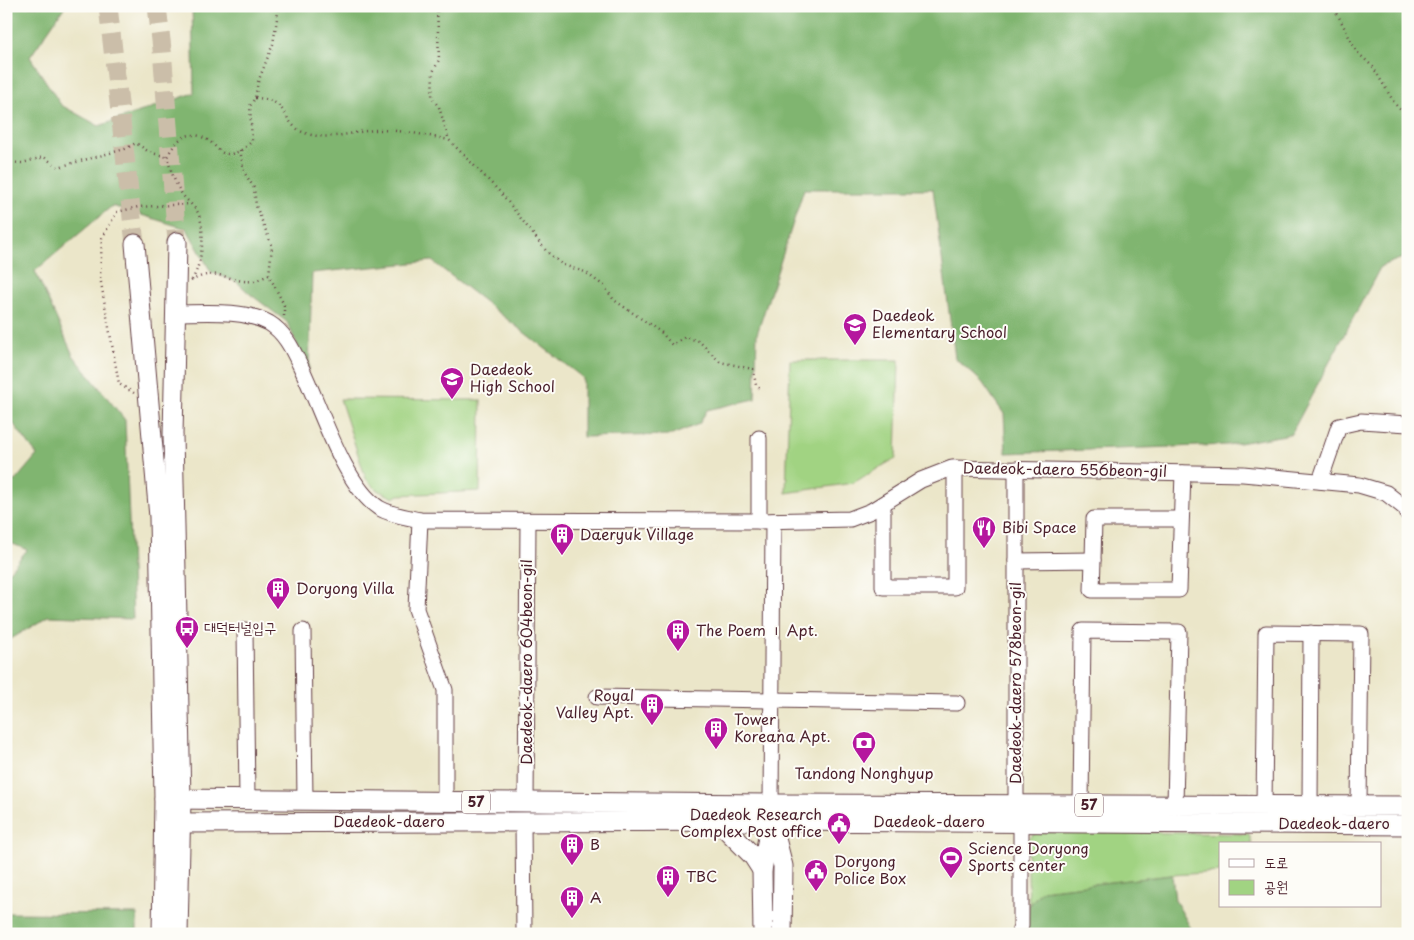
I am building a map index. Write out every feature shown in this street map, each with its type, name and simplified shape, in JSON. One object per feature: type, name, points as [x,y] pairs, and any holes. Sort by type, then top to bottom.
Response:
[{"type":"main road","points":[[177,242],[173,436],[173,823],[178,934]]},
{"type":"main road","points":[[135,244],[159,517],[173,799]]},
{"type":"main road","name":"Daedeok-daero","points":[[173,799],[526,802],[771,813],[1019,814],[1408,824]]},
{"type":"main road","name":"Daedeok-daero","points":[[1019,814],[1080,805],[1408,806]]},
{"type":"main road","points":[[763,934],[762,870],[771,813]]},
{"type":"main road","points":[[771,813],[783,866],[782,934]]},
{"type":"main road","name":"Daedeok-daero","points":[[173,823],[718,821],[771,813]]},
{"type":"main road","points":[[718,821],[753,856],[762,870]]},
{"type":"main road","points":[[162,934],[173,823]]},
{"type":"street","name":"Daedeok-daero 556beon-gil","points":[[175,313],[247,316],[269,323],[287,341],[302,368],[355,485],[380,508],[420,520],[766,521],[850,519],[883,504],[922,480],[955,468],[1243,474],[1320,481],[1359,485],[1386,493],[1405,508],[1408,514]]},
{"type":"street","points":[[1320,481],[1339,426],[1361,422],[1408,424]]},
{"type":"street","points":[[759,438],[766,521],[773,698],[771,813]]},
{"type":"street","points":[[883,504],[883,587],[955,587],[955,468]]},
{"type":"street","name":"Daedeok-daero 578beon-gil","points":[[1016,469],[1021,925],[1019,934]]},
{"type":"street","points":[[1180,519],[1094,519],[1092,590],[1179,590],[1183,473]]},
{"type":"street","points":[[420,520],[416,609],[445,690],[445,802]]},
{"type":"street","name":"Daedeok-daero 604beon-gil","points":[[526,802],[528,521]]},
{"type":"street","name":"Daedeok-daero 578beon-gil","points":[[1016,560],[1093,560]]},
{"type":"street","points":[[245,630],[247,800]]},
{"type":"street","points":[[303,631],[305,800]]},
{"type":"street","points":[[1080,805],[1083,631],[1179,632],[1175,805]]},
{"type":"street","points":[[1264,806],[1266,633],[1361,634],[1359,806]]},
{"type":"street","points":[[1310,806],[1311,634]]},
{"type":"street","points":[[597,696],[957,703]]},
{"type":"street","points":[[523,822],[524,934]]},
{"type":"path","points":[[269,275],[254,281],[223,275],[203,274],[190,282],[197,270],[201,254],[202,239],[198,212],[182,194],[173,177],[167,157],[174,143],[189,135],[206,138],[222,152],[231,154],[252,141],[250,106],[255,98],[258,82],[273,44],[279,6]]},
{"type":"path","points":[[437,6],[439,60],[433,72],[432,98],[439,108],[449,140],[501,193],[547,252],[563,265],[585,272],[604,286],[614,300],[662,333],[672,345],[685,337],[699,341],[720,362],[753,369],[756,385],[761,390]]},
{"type":"path","points":[[1330,6],[1339,17],[1356,51],[1373,67],[1395,104],[1408,118]]},
{"type":"path","points":[[255,98],[268,98],[281,106],[291,126],[309,135],[328,138],[354,132],[379,130],[425,135],[449,140]]},
{"type":"path","points":[[6,162],[22,163],[44,157],[58,167],[125,149],[136,143],[149,152],[167,157]]},
{"type":"path","points":[[240,150],[244,172],[254,188],[256,206],[272,246],[269,275],[284,305],[287,341]]},
{"type":"path","points":[[109,332],[119,384],[128,391],[148,395]]},
{"type":"green space","points":[[6,6],[65,6],[30,57],[61,105],[99,126],[194,93],[192,6],[1408,6],[1408,256],[1381,266],[1291,434],[1227,445],[1006,453],[1004,414],[982,382],[955,358],[933,189],[804,189],[757,334],[755,399],[707,410],[699,424],[672,435],[583,437],[583,378],[432,261],[312,273],[309,370],[287,322],[237,282],[211,272],[187,229],[112,206],[35,271],[73,355],[125,420],[133,619],[49,616],[6,642],[6,575],[27,550],[6,541],[6,478],[15,481],[37,455],[6,414]]},
{"type":"green space","points":[[790,360],[899,360],[896,458],[853,483],[786,493]]},
{"type":"green space","points":[[340,399],[481,400],[480,491],[399,495],[394,498],[377,490],[366,479]]},
{"type":"green space","points":[[1038,831],[1249,834],[1251,842],[1219,842],[1219,872],[1172,875],[1042,890],[1029,906],[1027,840]]},
{"type":"green space","points":[[1172,875],[1175,900],[1194,934],[1026,934],[1029,906],[1042,890]]},
{"type":"green space","points":[[6,913],[137,914],[137,934],[6,934]]},
{"type":"tunnel","points":[[108,6],[135,244]]},
{"type":"tunnel","points":[[157,6],[177,242]]},
{"type":"place","name":"Daedeok Elementary School","points":[[855,346]]},
{"type":"place","name":"Daedeok High School","points":[[452,400]]},
{"type":"place","name":"Bibi Space","points":[[984,549]]},
{"type":"place","name":"Daeryuk Village","points":[[562,556]]},
{"type":"place","name":"Doryong Villa","points":[[278,610]]},
{"type":"place","name":"대덕터널입구","points":[[187,649]]},
{"type":"place","name":"The Poem Ⅰ Apt.","points":[[678,652]]},
{"type":"place","name":"Royal Valley Apt.","points":[[652,726]]},
{"type":"place","name":"Tower Koreana Apt.","points":[[716,750]]},
{"type":"place","name":"Tandong Nonghyup","points":[[864,764]]},
{"type":"place","name":"Daedeok Research Complex Post office","points":[[839,845]]},
{"type":"place","name":"B","points":[[572,866]]},
{"type":"place","name":"Science Doryong Sports center","points":[[951,879]]},
{"type":"place","name":"Doryong Police Box","points":[[816,892]]},
{"type":"place","name":"TBC","points":[[668,898]]},
{"type":"place","name":"A","points":[[572,919]]}]
